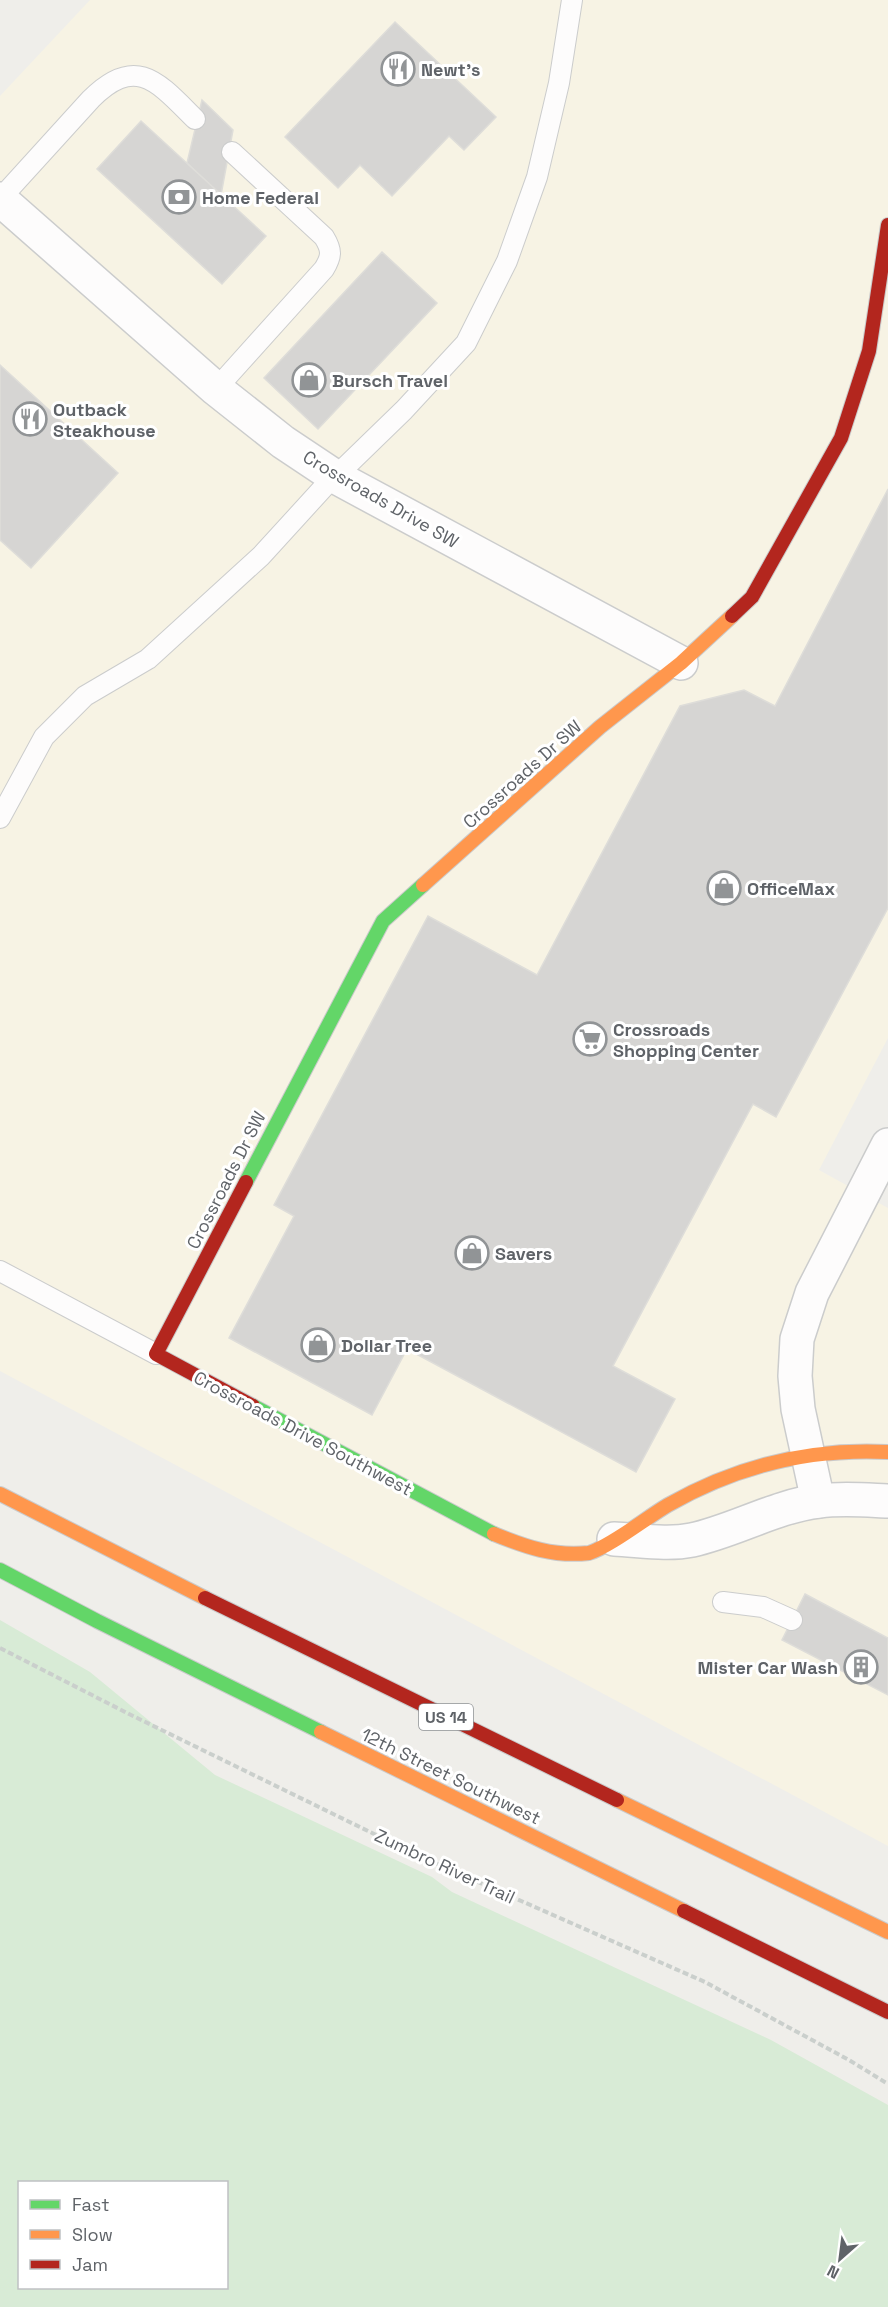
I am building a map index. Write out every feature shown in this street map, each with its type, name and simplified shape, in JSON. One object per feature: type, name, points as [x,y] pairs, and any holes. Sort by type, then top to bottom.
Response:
[{"type":"street","name":"Crossroads Drive SW","points":[[0,199],[216,389],[284,442],[334,476],[681,663]]},
{"type":"street","name":"Crossroads Dr SW","points":[[156,1354],[383,921],[600,727],[681,663],[752,597],[841,438],[869,351],[888,225]]},
{"type":"street","points":[[818,1501],[796,1391],[796,1348],[802,1318],[824,1267],[888,1145]]},
{"type":"street","name":"Crossroads Drive Southwest","points":[[156,1354],[499,1536],[540,1553],[566,1555],[592,1553],[669,1504],[723,1478],[753,1467],[807,1454],[838,1450],[888,1452]]},
{"type":"street","name":"US 14","points":[[0,1494],[302,1646],[888,1932]]},
{"type":"street","points":[[614,1539],[692,1540],[785,1509],[818,1501],[888,1502]]},
{"type":"street","name":"12th Street Southwest","points":[[0,1570],[97,1621],[888,2012]]},
{"type":"lane","points":[[0,818],[44,736],[85,696],[148,658],[261,556],[334,476],[404,410],[466,343],[507,261],[537,177],[559,84],[573,0]]},
{"type":"lane","points":[[0,199],[91,99],[105,85],[118,77],[131,75],[147,78],[175,99],[195,119]]},
{"type":"lane","points":[[216,389],[324,269],[330,260],[331,251],[324,237],[232,152]]},
{"type":"lane","name":"Crossroads Drive Southwest","points":[[0,1271],[156,1354]]},
{"type":"lane","points":[[723,1602],[763,1607],[792,1620]]},
{"type":"path","name":"Zumbro River Trail","points":[[0,1648],[417,1855],[705,1982],[849,2060],[888,2084]]},
{"type":"shaded area","points":[[90,0],[888,0],[888,1038],[819,1170],[888,1208],[888,1846],[0,1371],[0,96]]},
{"type":"green space","points":[[0,1620],[90,1672],[215,1775],[432,1877],[452,1892],[771,2040],[888,2105],[888,2307],[0,2307]]},
{"type":"building","name":"Newt's","points":[[395,22],[496,117],[464,150],[449,136],[392,196],[360,165],[338,188],[285,137]]},
{"type":"building","points":[[202,100],[233,130],[221,195],[187,163]]},
{"type":"building","points":[[141,121],[266,236],[222,284],[97,169]]},
{"type":"building","points":[[382,252],[437,303],[318,429],[264,378]]},
{"type":"building","name":"Outback Steakhouse","points":[[0,365],[118,473],[31,568],[0,540]]},
{"type":"building","name":"Crossroads Shopping Center","points":[[888,489],[888,908],[776,1117],[753,1104],[613,1366],[675,1399],[636,1472],[407,1349],[372,1415],[229,1338],[294,1216],[274,1205],[428,916],[537,975],[680,706],[744,690],[775,706]]},
{"type":"building","name":"Mister Car Wash","points":[[805,1594],[888,1638],[888,1695],[782,1640]]},
{"type":"traffic: fast","points":[[246,1182],[383,921],[423,885]]},
{"type":"traffic: fast","points":[[253,1406],[494,1534]]},
{"type":"traffic: fast","points":[[0,1570],[97,1621],[321,1732]]},
{"type":"traffic: slow","points":[[423,885],[600,727],[681,663],[732,616]]},
{"type":"traffic: slow","points":[[494,1534],[540,1550],[564,1554],[589,1553],[608,1544],[694,1491],[747,1470],[774,1462],[830,1453],[888,1452]]},
{"type":"traffic: slow","points":[[0,1494],[205,1598]]},
{"type":"traffic: slow","points":[[321,1732],[684,1911]]},
{"type":"traffic: slow","points":[[617,1800],[888,1932]]},
{"type":"traffic: jam","points":[[732,616],[752,597],[841,438],[869,351],[888,225]]},
{"type":"traffic: jam","points":[[246,1182],[156,1354],[253,1406]]},
{"type":"traffic: jam","points":[[205,1598],[617,1800]]},
{"type":"traffic: jam","points":[[684,1911],[888,2012]]},
{"type":"place","name":"Newt's","points":[[398,69]]},
{"type":"place","name":"Home Federal","points":[[179,197]]},
{"type":"place","name":"Bursch Travel","points":[[309,380]]},
{"type":"place","name":"Outback Steakhouse","points":[[30,419]]},
{"type":"place","name":"OfficeMax","points":[[724,888]]},
{"type":"place","name":"Crossroads Shopping Center","points":[[590,1039]]},
{"type":"place","name":"Savers","points":[[472,1253]]},
{"type":"place","name":"Dollar Tree","points":[[318,1345]]},
{"type":"place","name":"Mister Car Wash","points":[[861,1667]]}]
